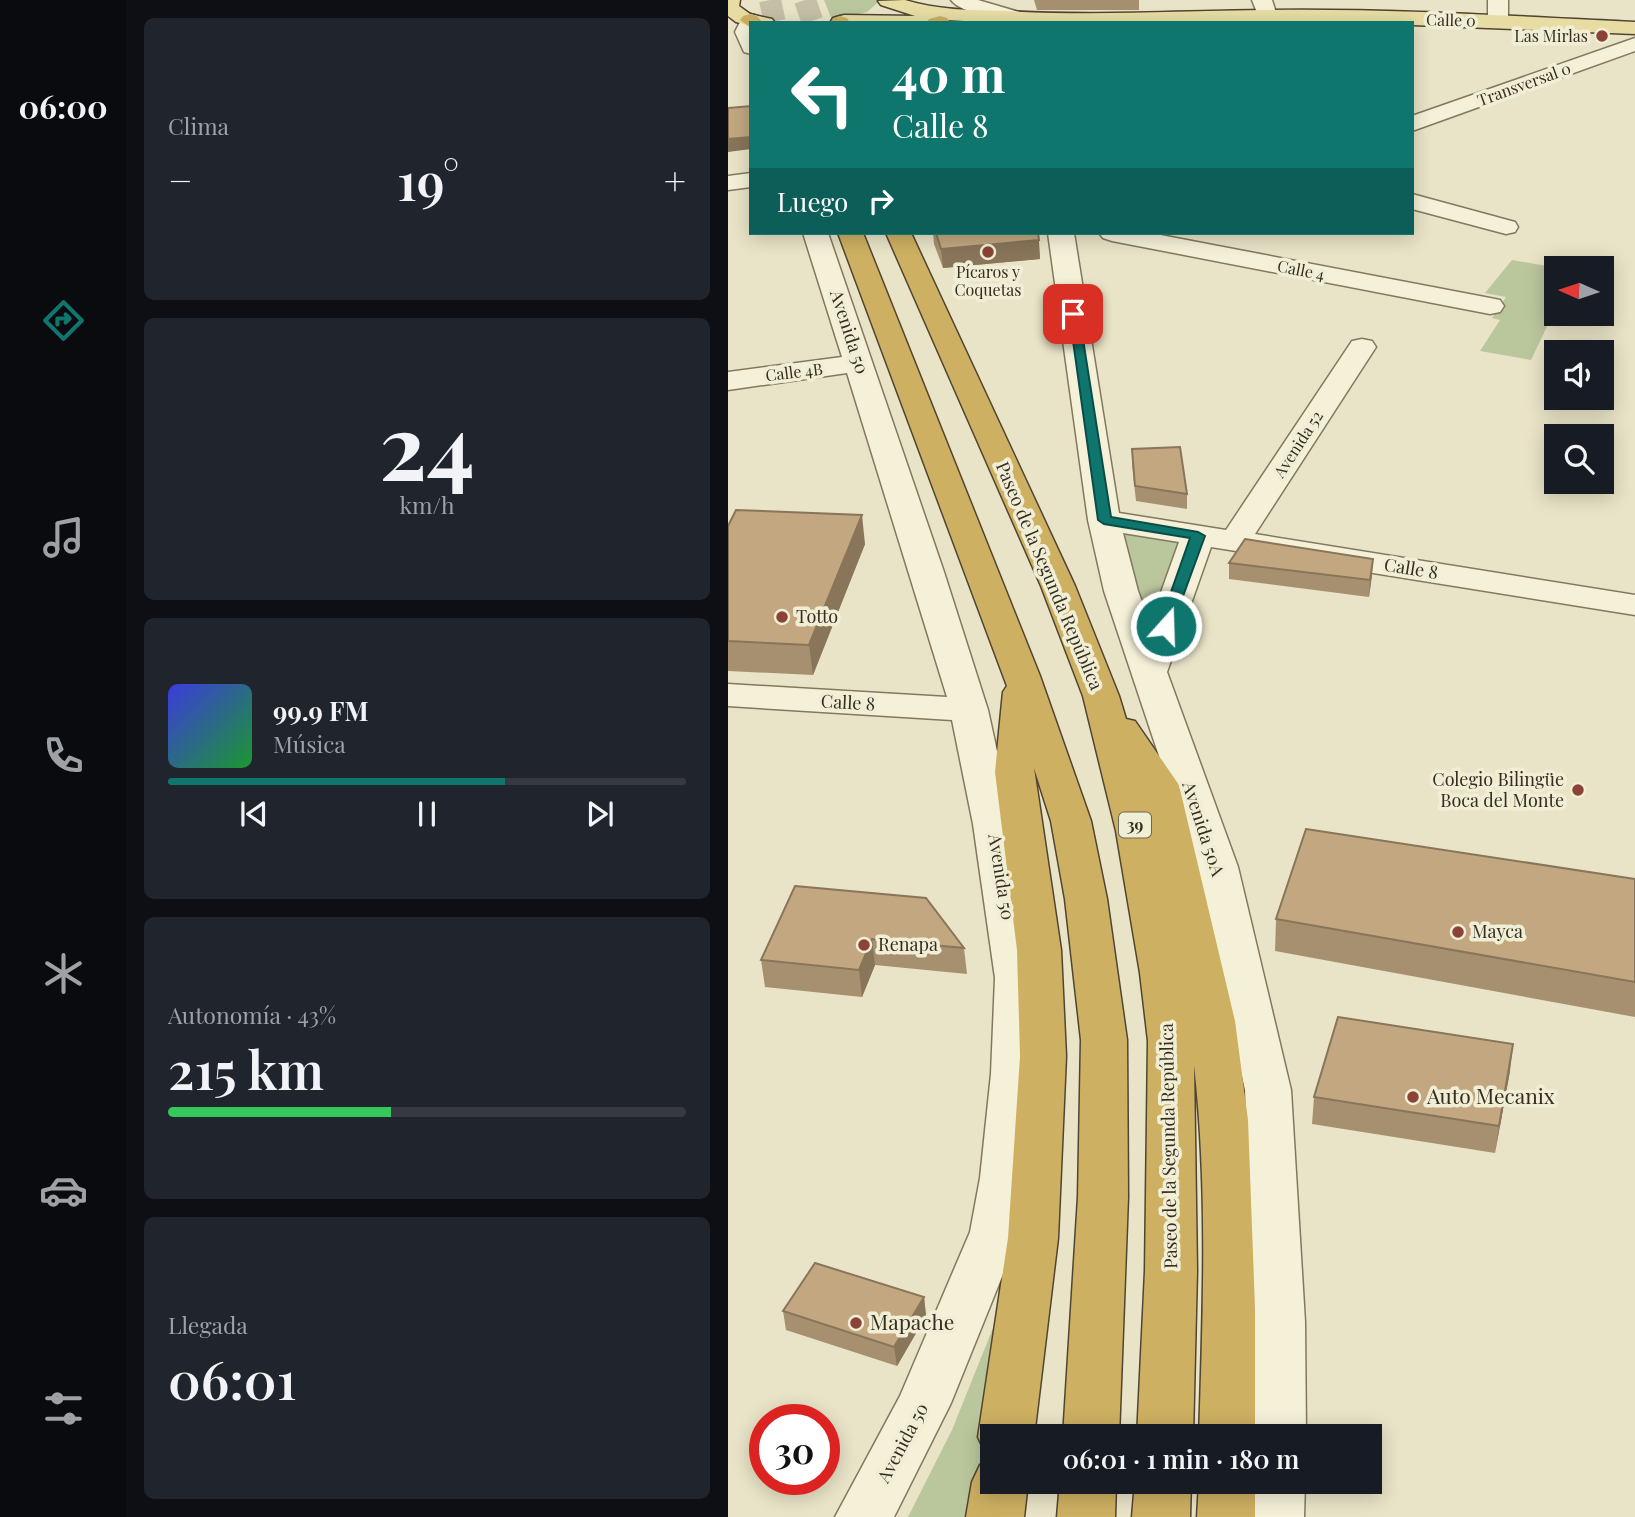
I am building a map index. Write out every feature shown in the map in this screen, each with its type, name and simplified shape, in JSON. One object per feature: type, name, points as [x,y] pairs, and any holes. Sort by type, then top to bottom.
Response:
[{"type":"highway","name":"Paseo de la Segunda República","points":[[904,240],[1058,586],[1101,696],[1136,831],[1163,973],[1171,1041],[1171,1271],[1165,1424]]},
{"type":"highway","points":[[852,243],[1022,676],[1071,821],[1086,899],[1104,1040],[1103,1197],[1092,1424]]},
{"type":"highway","points":[[1008,1424],[1033,1238],[1043,1056],[1039,950],[1014,772],[1022,676]]},
{"type":"highway","points":[[1101,696],[1158,785],[1212,1021],[1224,1120],[1230,1308],[1227,1424]]},
{"type":"highway","points":[[995,1517],[998,1494]]},
{"type":"highway","points":[[1086,1517],[1087,1494]]},
{"type":"highway","points":[[1161,1517],[1162,1494]]},
{"type":"highway","points":[[1226,1517],[1227,1494]]},
{"type":"main road","name":"Calle 0","points":[[888,1],[926,13],[967,11],[1019,18],[1091,21],[1265,8],[1635,28]]},
{"type":"main road","points":[[842,21],[874,12],[888,1]]},
{"type":"main road","name":"Calle 0","points":[[943,21],[967,11]]},
{"type":"street","points":[[1498,0],[1498,21]]},
{"type":"street","points":[[739,11],[749,43]]},
{"type":"street","name":"Transversal 0","points":[[1414,123],[1635,44]]},
{"type":"street","points":[[728,183],[749,180]]},
{"type":"street","points":[[1414,202],[1506,227]]},
{"type":"street","name":"Avenida 50","points":[[816,235],[859,363],[968,710],[993,824],[1017,978],[1014,1074],[1005,1178],[995,1232],[924,1403],[864,1517]]},
{"type":"street","name":"Avenida 50A","points":[[1061,235],[1104,520],[1121,590],[1217,867],[1268,1090],[1279,1322],[1278,1424]]},
{"type":"street","name":"Calle 4","points":[[1122,235],[1490,306]]},
{"type":"street","name":"Avenida 52","points":[[1235,540],[1362,347]]},
{"type":"street","name":"Calle 4B","points":[[728,381],[859,363]]},
{"type":"street","name":"Calle 8","points":[[1104,520],[1634,599]]},
{"type":"street","points":[[1150,671],[1198,536]]},
{"type":"street","name":"Calle 8","points":[[728,695],[968,710]]},
{"type":"street","points":[[1275,1517],[1276,1494]]},
{"type":"green space","points":[[824,0],[881,0],[867,12],[832,20]]},
{"type":"green space","points":[[1512,260],[1544,266],[1544,326],[1547,326],[1531,360],[1480,351],[1500,320],[1492,318],[1506,297],[1485,293]]},
{"type":"green space","points":[[1122,531],[1179,541],[1146,633]]},
{"type":"green space","points":[[997,1318],[985,1424],[980,1424],[980,1465],[974,1517],[908,1517],[952,1430]]},
{"type":"building","points":[[749,106],[749,137],[728,139],[728,108]]},
{"type":"building","points":[[937,235],[1038,235],[1039,240],[941,249]]},
{"type":"building","points":[[1180,447],[1187,494],[1135,486],[1132,449]]},
{"type":"building","name":"Totto","points":[[736,510],[862,515],[809,645],[728,641],[728,526]]},
{"type":"building","points":[[1245,539],[1373,559],[1370,580],[1229,563]]},
{"type":"building","name":"Mayca","points":[[1306,829],[1635,879],[1635,982],[1276,919]]},
{"type":"building","points":[[795,886],[926,898],[964,948],[872,939],[859,970],[761,960]]},
{"type":"building","name":"Auto Mecanix","points":[[1338,1017],[1513,1044],[1499,1126],[1314,1097]]},
{"type":"building","name":"Mapache","points":[[815,1263],[924,1297],[894,1347],[783,1311]]},
{"type":"tunnel","points":[[770,0],[775,21]]},
{"type":"tunnel","points":[[805,0],[812,21]]},
{"type":"place","name":"Las Mirlas","points":[[1602,36]]},
{"type":"place","name":"Pícaros y Coquetas","points":[[988,252]]},
{"type":"place","name":"Totto","points":[[782,617]]},
{"type":"place","name":"Colegio Bilingüe Boca del Monte","points":[[1578,790]]},
{"type":"place","name":"Mayca","points":[[1458,932]]},
{"type":"place","name":"Renapa","points":[[864,945]]},
{"type":"place","name":"Auto Mecanix","points":[[1413,1097]]},
{"type":"place","name":"Mapache","points":[[856,1323]]},
{"type":"route","points":[[1073,314],[1104,520],[1198,536],[1166,626]]}]
